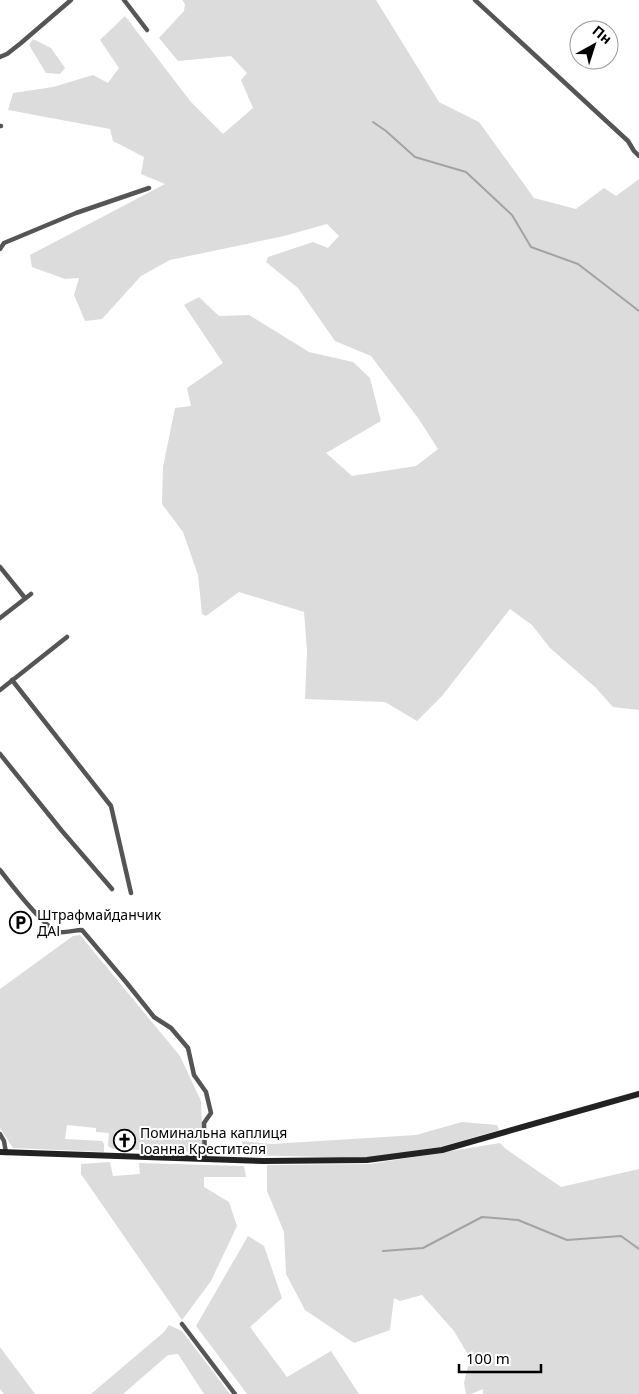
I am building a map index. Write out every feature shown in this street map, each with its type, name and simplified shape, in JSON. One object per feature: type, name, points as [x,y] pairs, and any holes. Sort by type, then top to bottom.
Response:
[{"type":"street","points":[[0,57],[21,43],[71,0]]},
{"type":"street","points":[[124,0],[147,30]]},
{"type":"street","points":[[475,0],[628,141],[639,156]]},
{"type":"street","points":[[0,249],[4,243],[76,213],[150,188]]},
{"type":"street","points":[[0,567],[25,598]]},
{"type":"street","points":[[0,618],[31,594]]},
{"type":"street","points":[[0,690],[67,637]]},
{"type":"street","points":[[12,680],[111,806],[131,893]]},
{"type":"street","points":[[0,754],[112,889]]},
{"type":"street","points":[[0,870],[40,917],[58,932],[82,930],[154,1017],[171,1028],[188,1048],[194,1075],[206,1092],[211,1113],[204,1123],[205,1159]]},
{"type":"street","points":[[0,1134],[4,1140],[3,1152],[263,1161],[367,1160],[442,1150],[639,1094]]},
{"type":"street","points":[[182,1324],[235,1394]]},
{"type":"shaded area","points":[[182,0],[376,0],[439,102],[479,122],[534,198],[576,209],[604,188],[616,196],[639,179],[639,710],[613,707],[595,687],[550,648],[532,625],[510,609],[442,696],[417,721],[385,702],[305,699],[307,651],[304,612],[239,592],[206,616],[202,614],[198,575],[183,532],[162,504],[163,467],[175,408],[191,406],[187,388],[223,363],[184,305],[199,297],[219,316],[249,315],[309,352],[353,362],[370,378],[381,421],[326,453],[352,476],[416,466],[438,449],[418,418],[371,356],[335,341],[298,288],[266,262],[268,257],[313,242],[328,248],[339,236],[327,224],[284,236],[170,260],[141,276],[102,319],[85,321],[74,295],[79,278],[65,279],[32,267],[30,255],[165,184],[141,174],[144,157],[113,141],[110,129],[8,110],[13,93],[53,87],[93,75],[108,83],[119,68],[100,40],[125,16],[191,102],[223,134],[253,108],[241,80],[247,73],[231,56],[178,61],[159,38],[184,11],[185,4]]},
{"type":"shaded area","points":[[33,39],[51,48],[65,68],[60,74],[46,73],[29,45]]},
{"type":"shaded area","points":[[80,935],[180,1056],[201,1101],[203,1146],[200,1152],[113,1149],[108,1146],[109,1133],[96,1132],[96,1128],[67,1125],[65,1139],[102,1141],[104,1152],[13,1148],[0,1128],[0,989],[73,936]]},
{"type":"shaded area","points":[[462,1122],[497,1125],[499,1130],[440,1147],[367,1158],[243,1155],[242,1141],[271,1144],[416,1135]]},
{"type":"shaded area","points":[[500,1143],[561,1187],[639,1169],[639,1394],[483,1394],[483,1389],[466,1394],[464,1383],[470,1358],[454,1331],[422,1295],[400,1301],[394,1298],[390,1330],[354,1343],[305,1310],[286,1274],[284,1232],[267,1191],[267,1165],[370,1164]]},
{"type":"shaded area","points":[[110,1162],[113,1176],[140,1174],[139,1163],[244,1166],[246,1177],[204,1177],[204,1187],[229,1202],[237,1226],[211,1281],[182,1320],[81,1174],[81,1164]]},
{"type":"shaded area","points":[[248,1236],[264,1246],[282,1298],[250,1327],[287,1377],[331,1351],[359,1394],[247,1394],[196,1326]]},
{"type":"shaded area","points":[[169,1325],[182,1331],[230,1394],[204,1394],[178,1354],[168,1355],[123,1394],[91,1394],[164,1332]]},
{"type":"shaded area","points":[[0,1347],[35,1394],[4,1394],[0,1389]]},
{"type":"waterway","points":[[373,122],[415,157],[466,172],[512,215],[531,247],[578,264],[639,311]]},
{"type":"waterway","points":[[383,1251],[423,1248],[482,1217],[518,1220],[567,1240],[621,1236],[639,1249]]},
{"type":"place","name":"Штрафмайданчик ДАІ","points":[[21,923]]},
{"type":"place","name":"Поминальна каплиця Іоанна Крестителя","points":[[124,1141]]}]
